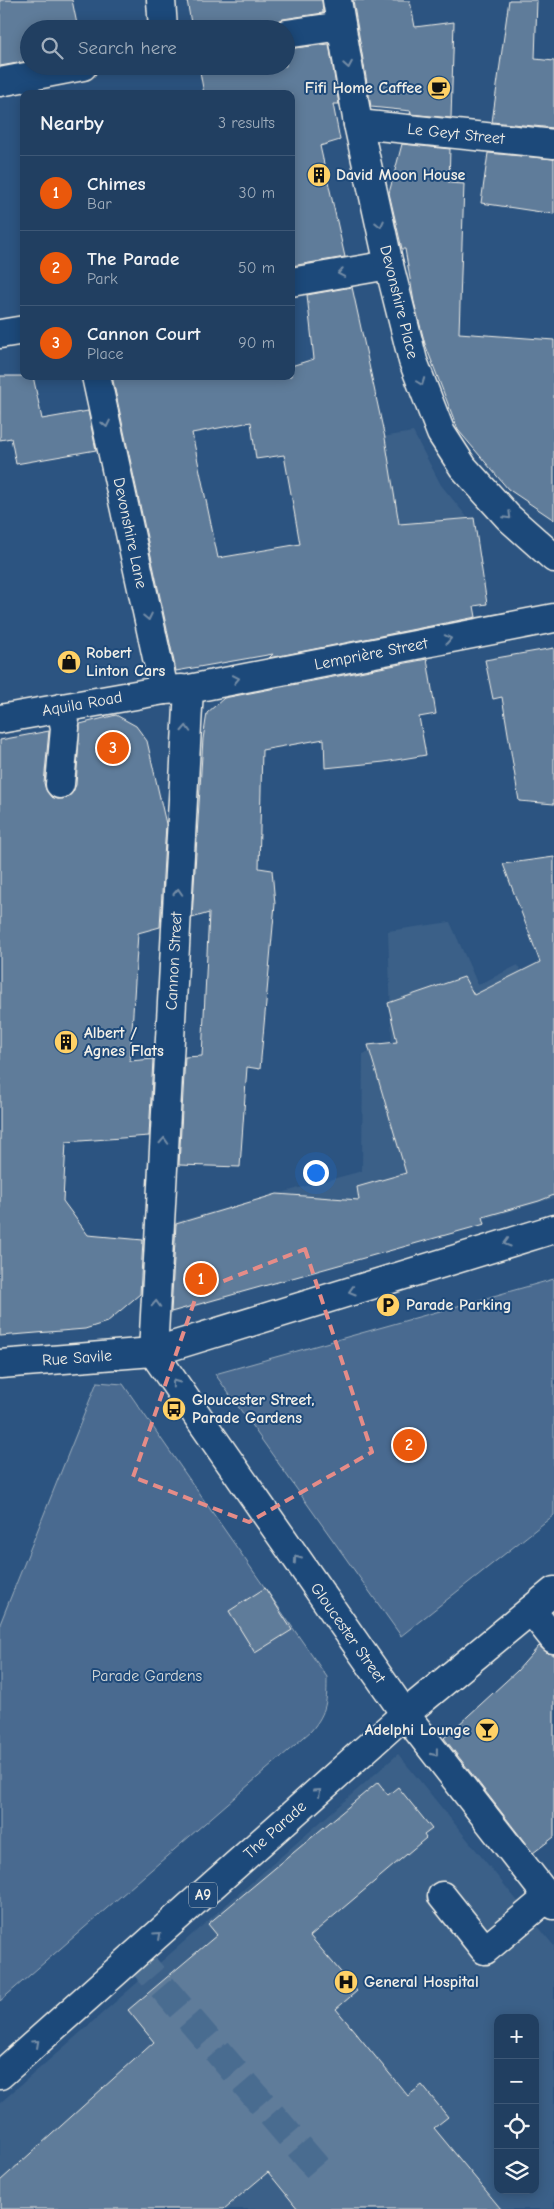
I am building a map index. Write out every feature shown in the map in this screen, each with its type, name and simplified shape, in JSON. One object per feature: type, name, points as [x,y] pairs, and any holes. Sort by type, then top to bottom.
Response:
[{"type":"main road","points":[[161,0],[162,20]]},
{"type":"main road","name":"Devonshire Place","points":[[337,0],[358,124],[389,265],[413,362],[441,433],[462,467],[508,517],[554,558]]},
{"type":"main road","points":[[295,33],[341,26]]},
{"type":"main road","points":[[0,82],[36,75]]},
{"type":"main road","name":"Le Geyt Street","points":[[358,124],[554,144]]},
{"type":"main road","points":[[295,281],[389,265]]},
{"type":"main road","points":[[0,334],[20,331]]},
{"type":"main road","name":"Devonshire Lane","points":[[97,380],[176,689]]},
{"type":"main road","name":"Lemprière Street","points":[[176,689],[554,618]]},
{"type":"main road","name":"Aquila Road","points":[[0,720],[176,689]]},
{"type":"main road","name":"Cannon Street","points":[[153,1352],[176,689]]},
{"type":"main road","points":[[60,784],[66,728],[61,708]]},
{"type":"main road","points":[[153,1352],[554,1229]]},
{"type":"main road","name":"Rue Savile","points":[[0,1364],[153,1352]]},
{"type":"main road","name":"Gloucester Street","points":[[153,1352],[405,1714],[551,1901]]},
{"type":"main road","name":"The Parade","points":[[0,2075],[405,1714],[554,1591]]},
{"type":"main road","points":[[531,1610],[554,1639]]},
{"type":"main road","points":[[442,1896],[485,1950],[551,1901]]},
{"type":"highlighted area","points":[[305,1249],[372,1452],[249,1522],[133,1477],[198,1291]]},
{"type":"shaded area","points":[[413,432],[441,485],[467,517],[300,544],[285,453]]},
{"type":"shaded area","points":[[450,922],[478,985],[518,965],[554,1049],[554,1198],[170,1314],[175,1222],[362,1171],[363,1054],[392,1046],[388,931]]},
{"type":"shaded area","name":"General Hospital","points":[[398,1754],[554,1946],[554,2209],[0,2209],[0,2103]]},
{"type":"green space","points":[[554,1279],[554,1515],[401,1636],[215,1374]]},
{"type":"green space","name":"Parade Gardens","points":[[97,1382],[123,1384],[327,1677],[326,1700],[323,1712],[311,1731],[0,2001],[0,1624]]},
{"type":"building","points":[[0,0],[72,0],[76,20],[20,20],[20,63],[0,66]]},
{"type":"building","points":[[187,0],[322,0],[323,13],[281,20],[190,20]]},
{"type":"building","points":[[353,0],[410,1],[415,27],[454,22],[451,118],[410,114],[411,111],[371,107]]},
{"type":"building","points":[[509,0],[537,0],[535,59],[554,61],[554,128],[492,122]]},
{"type":"building","name":"David Moon House","points":[[329,44],[339,104],[333,104],[340,140],[320,146],[345,257],[295,265],[295,90],[203,90],[201,75],[295,75],[295,48]]},
{"type":"building","points":[[402,144],[450,149],[449,183],[464,184],[459,333],[554,340],[554,520],[508,489],[458,430],[425,344],[414,302],[405,249],[402,249],[389,193]]},
{"type":"building","points":[[488,153],[554,159],[554,214],[481,203]]},
{"type":"building","points":[[352,287],[385,438],[399,524],[474,518],[487,604],[474,606],[476,617],[269,658],[273,654],[176,671],[113,380],[295,380],[295,365],[314,359],[307,295]],"holes":[[[251,422],[256,459],[284,455],[300,544],[218,558],[192,433]]]},
{"type":"building","points":[[0,376],[20,376],[20,380],[34,380],[42,419],[88,411],[96,450],[16,464],[11,438],[0,440]]},
{"type":"building","points":[[554,648],[554,804],[519,801],[502,697],[493,699],[485,660]]},
{"type":"building","points":[[427,659],[436,714],[419,717],[426,755],[384,762],[325,768],[324,739],[262,750],[259,868],[272,870],[275,904],[260,1069],[247,1067],[240,1167],[179,1165],[185,1057],[202,1056],[209,913],[192,918],[203,739],[207,713],[224,698]]},
{"type":"building","points":[[116,715],[136,726],[147,741],[166,824],[160,927],[138,933],[130,1061],[153,1059],[149,1136],[66,1142],[63,1201],[88,1235],[143,1240],[140,1294],[107,1322],[85,1329],[0,1336],[0,740],[49,731],[44,783],[51,797],[58,799],[66,798],[72,793],[76,785],[80,724]]},
{"type":"building","points":[[554,857],[554,1195],[483,1217],[485,1224],[171,1312],[176,1224],[277,1194],[359,1200],[357,1187],[406,1173],[368,1045],[397,1042],[388,1003],[464,977],[474,995],[540,962],[503,864]]},
{"type":"building","points":[[265,1588],[292,1630],[255,1653],[229,1611]]},
{"type":"building","points":[[539,1646],[548,1653],[554,1654],[554,1837],[533,1853],[444,1738],[517,1671]]},
{"type":"building","points":[[378,1782],[388,1795],[398,1787],[432,1829],[424,1835],[426,1838],[310,1936],[357,1991],[336,2009],[408,2096],[422,2085],[448,2117],[434,2128],[501,2209],[298,2209],[268,2172],[224,2209],[0,2209],[0,2181],[154,2042],[128,2010],[217,1935],[208,1924]]},
{"type":"tunnel","points":[[135,1955],[318,2169]]},
{"type":"place","name":"Fifi Home Caffee","points":[[439,88]]},
{"type":"place","name":"David Moon House","points":[[319,175]]},
{"type":"place","name":"Robert Linton Cars","points":[[69,662]]},
{"type":"place","name":"Cannon Court","points":[[113,748]]},
{"type":"place","name":"Albert / Agnes Flats","points":[[66,1042]]},
{"type":"place","name":"Chimes","points":[[201,1279]]},
{"type":"place","name":"Parade Parking","points":[[388,1305]]},
{"type":"place","name":"Gloucester Street, Parade Gardens","points":[[174,1409]]},
{"type":"place","name":"The Parade","points":[[409,1445]]},
{"type":"place","name":"Adelphi Lounge","points":[[487,1730]]},
{"type":"place","name":"General Hospital","points":[[346,1982]]}]
